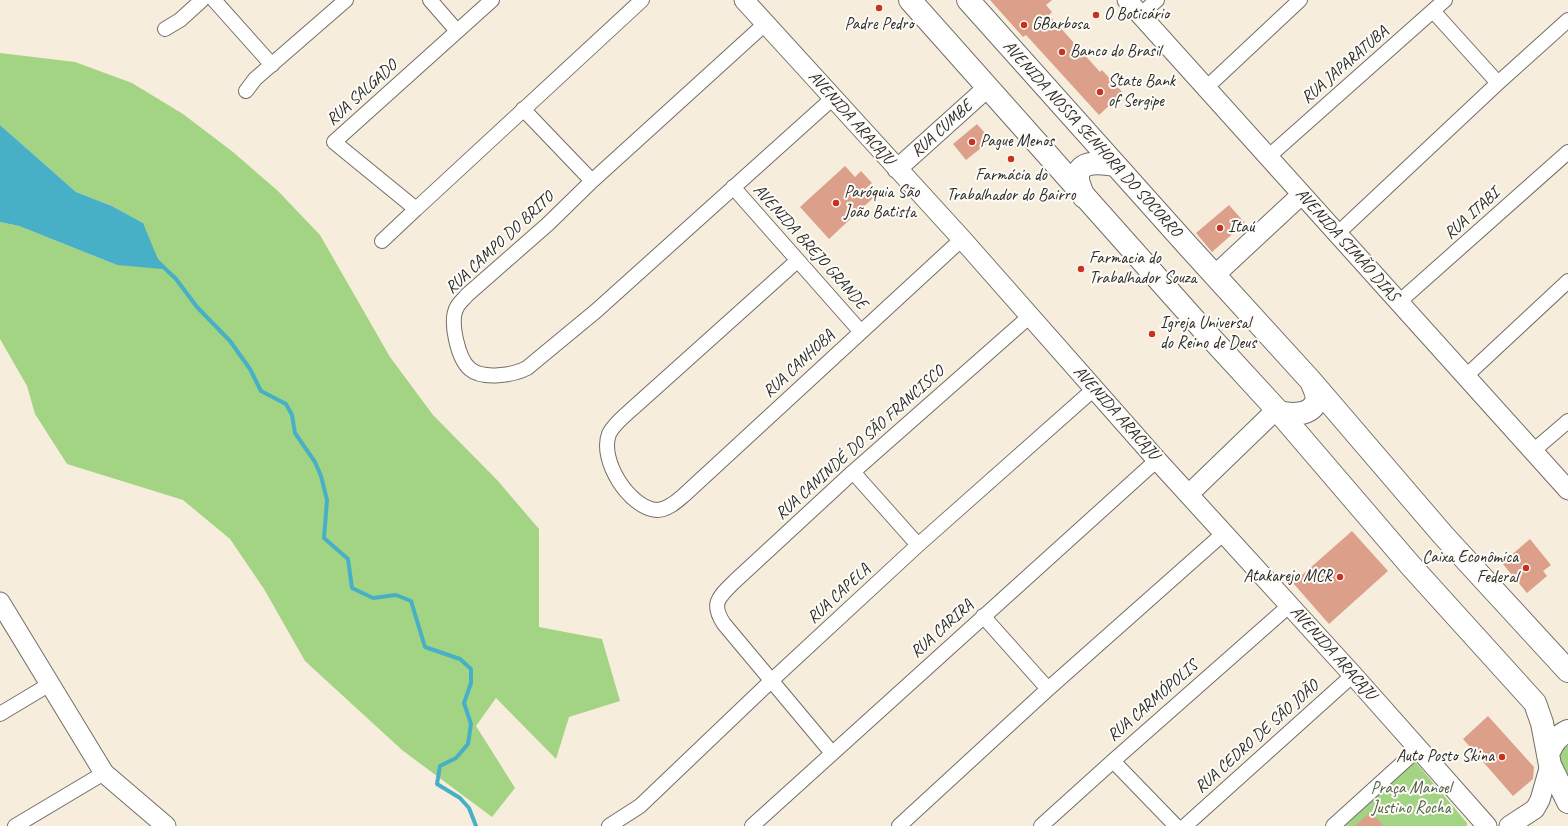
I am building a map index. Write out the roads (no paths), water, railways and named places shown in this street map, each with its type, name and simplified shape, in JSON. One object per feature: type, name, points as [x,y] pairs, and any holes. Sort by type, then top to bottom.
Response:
[{"type":"main road","points":[[910,0],[1084,197],[1278,411],[1412,566],[1535,703],[1542,723],[1549,759],[1568,802]]},
{"type":"main road","name":"AVENIDA NOSSA SENHORA DO SOCORRO","points":[[968,0],[1311,381],[1444,535],[1568,671]]},
{"type":"main road","points":[[1084,197],[1078,178],[1078,173],[1081,169],[1091,163],[1115,165]]},
{"type":"main road","points":[[1278,411],[1297,415],[1313,406],[1316,402],[1316,398],[1311,381]]},
{"type":"main road","points":[[1549,759],[1554,741],[1560,735],[1568,731]]},
{"type":"street","points":[[165,29],[180,20],[202,0]]},
{"type":"street","points":[[214,0],[272,65]]},
{"type":"street","points":[[246,91],[252,82],[346,0]]},
{"type":"street","points":[[430,0],[457,31]]},
{"type":"street","name":"RUA SALGADO","points":[[416,209],[334,142],[492,0]]},
{"type":"street","points":[[382,241],[642,0]]},
{"type":"street","name":"AVENIDA ARACAJU","points":[[744,0],[962,240],[1487,826]]},
{"type":"street","name":"AVENIDA SIMÃO DIAS","points":[[1127,0],[1568,490]]},
{"type":"street","points":[[1140,15],[1157,0]]},
{"type":"street","points":[[1206,88],[1300,0]]},
{"type":"street","name":"RUA JAPARATUBA","points":[[1268,157],[1445,0]]},
{"type":"street","points":[[1433,11],[1498,83]]},
{"type":"street","points":[[1337,234],[1498,83],[1568,20]]},
{"type":"street","name":"RUA CAMPO DO BRITO","points":[[766,23],[592,181],[548,224],[467,296],[457,307],[454,319],[457,341],[464,360],[471,370],[486,375],[505,375],[527,368],[596,311],[833,98]]},
{"type":"street","name":"RUA CUMBE","points":[[897,169],[988,88]]},
{"type":"street","points":[[523,109],[592,181]]},
{"type":"street","name":"RUA ITABI","points":[[1399,302],[1566,159]]},
{"type":"street","name":"AVENIDA BREJO GRANDE","points":[[733,187],[861,332]]},
{"type":"street","points":[[1215,275],[1301,195]]},
{"type":"street","name":"RUA CANHOBA","points":[[797,260],[642,399],[622,418],[610,433],[607,444],[609,458],[620,483],[628,494],[640,504],[658,510],[674,504],[698,484],[962,240]]},
{"type":"street","points":[[1466,376],[1568,281]]},
{"type":"street","name":"RUA CANINDÉ DO SÃO FRANCISCO","points":[[771,681],[724,624],[717,610],[718,601],[740,576],[852,472],[1030,316]]},
{"type":"street","name":"RUA CAPELA","points":[[609,826],[640,806],[771,681],[918,545],[1094,389]]},
{"type":"street","points":[[1190,494],[1278,411]]},
{"type":"street","points":[[1533,451],[1568,421]]},
{"type":"street","name":"RUA CARIRA","points":[[752,826],[983,616],[1158,460]]},
{"type":"street","points":[[852,472],[918,545]]},
{"type":"street","points":[[899,826],[1048,689],[1224,533]]},
{"type":"street","points":[[0,602],[104,773],[166,826]]},
{"type":"street","name":"RUA CARMÓPOLIS","points":[[1041,826],[1113,760],[1290,605]]},
{"type":"street","points":[[983,616],[1048,689]]},
{"type":"street","name":"RUA CEDRO DE SÃO JOÃO","points":[[1185,826],[1353,675]]},
{"type":"street","points":[[771,681],[832,753]]},
{"type":"street","points":[[0,714],[50,684]]},
{"type":"street","points":[[1333,826],[1418,749]]},
{"type":"street","points":[[1509,826],[1535,809],[1540,800],[1549,759]]},
{"type":"street","points":[[1113,760],[1176,826]]},
{"type":"street","points":[[15,826],[104,773]]},
{"type":"water","points":[[0,125],[76,192],[112,206],[143,223],[162,269],[117,265],[19,226],[0,222]]},
{"type":"waterway","points":[[156,260],[176,279],[197,307],[230,341],[250,369],[261,391],[286,404],[292,415],[295,433],[315,462],[321,476],[327,500],[324,538],[348,559],[352,588],[373,598],[396,595],[411,601],[425,647],[460,659],[471,669],[471,683],[464,703],[471,724],[468,744],[456,758],[440,766],[437,784],[460,798],[469,808],[476,826]]},
{"type":"place","name":"Padre Pedro","points":[[879,8]]},
{"type":"place","name":"O Boticário","points":[[1096,15]]},
{"type":"place","name":"GBarbosa","points":[[1024,25]]},
{"type":"place","name":"Banco do Brasil","points":[[1062,52]]},
{"type":"place","name":"State Bank of Sergipe","points":[[1100,92]]},
{"type":"place","name":"Pague Menos","points":[[972,142]]},
{"type":"place","name":"Farmácia do Trabalhador do Bairro","points":[[1011,159]]},
{"type":"place","name":"Paróquia São João Batista","points":[[836,203]]},
{"type":"place","name":"Itaú","points":[[1220,228]]},
{"type":"place","name":"Farmacia do Trabalhador Souza","points":[[1081,269]]},
{"type":"place","name":"Igreja Universal do Reino de Deus","points":[[1152,334]]},
{"type":"place","name":"Caixa Econômica Federal","points":[[1526,568]]},
{"type":"place","name":"Atakarejo MCR","points":[[1340,577]]},
{"type":"place","name":"Auto Posto Skina","points":[[1502,757]]},
{"type":"park label","name":"Praça Manoel Justino Rocha","points":[[1411,799]]}]
